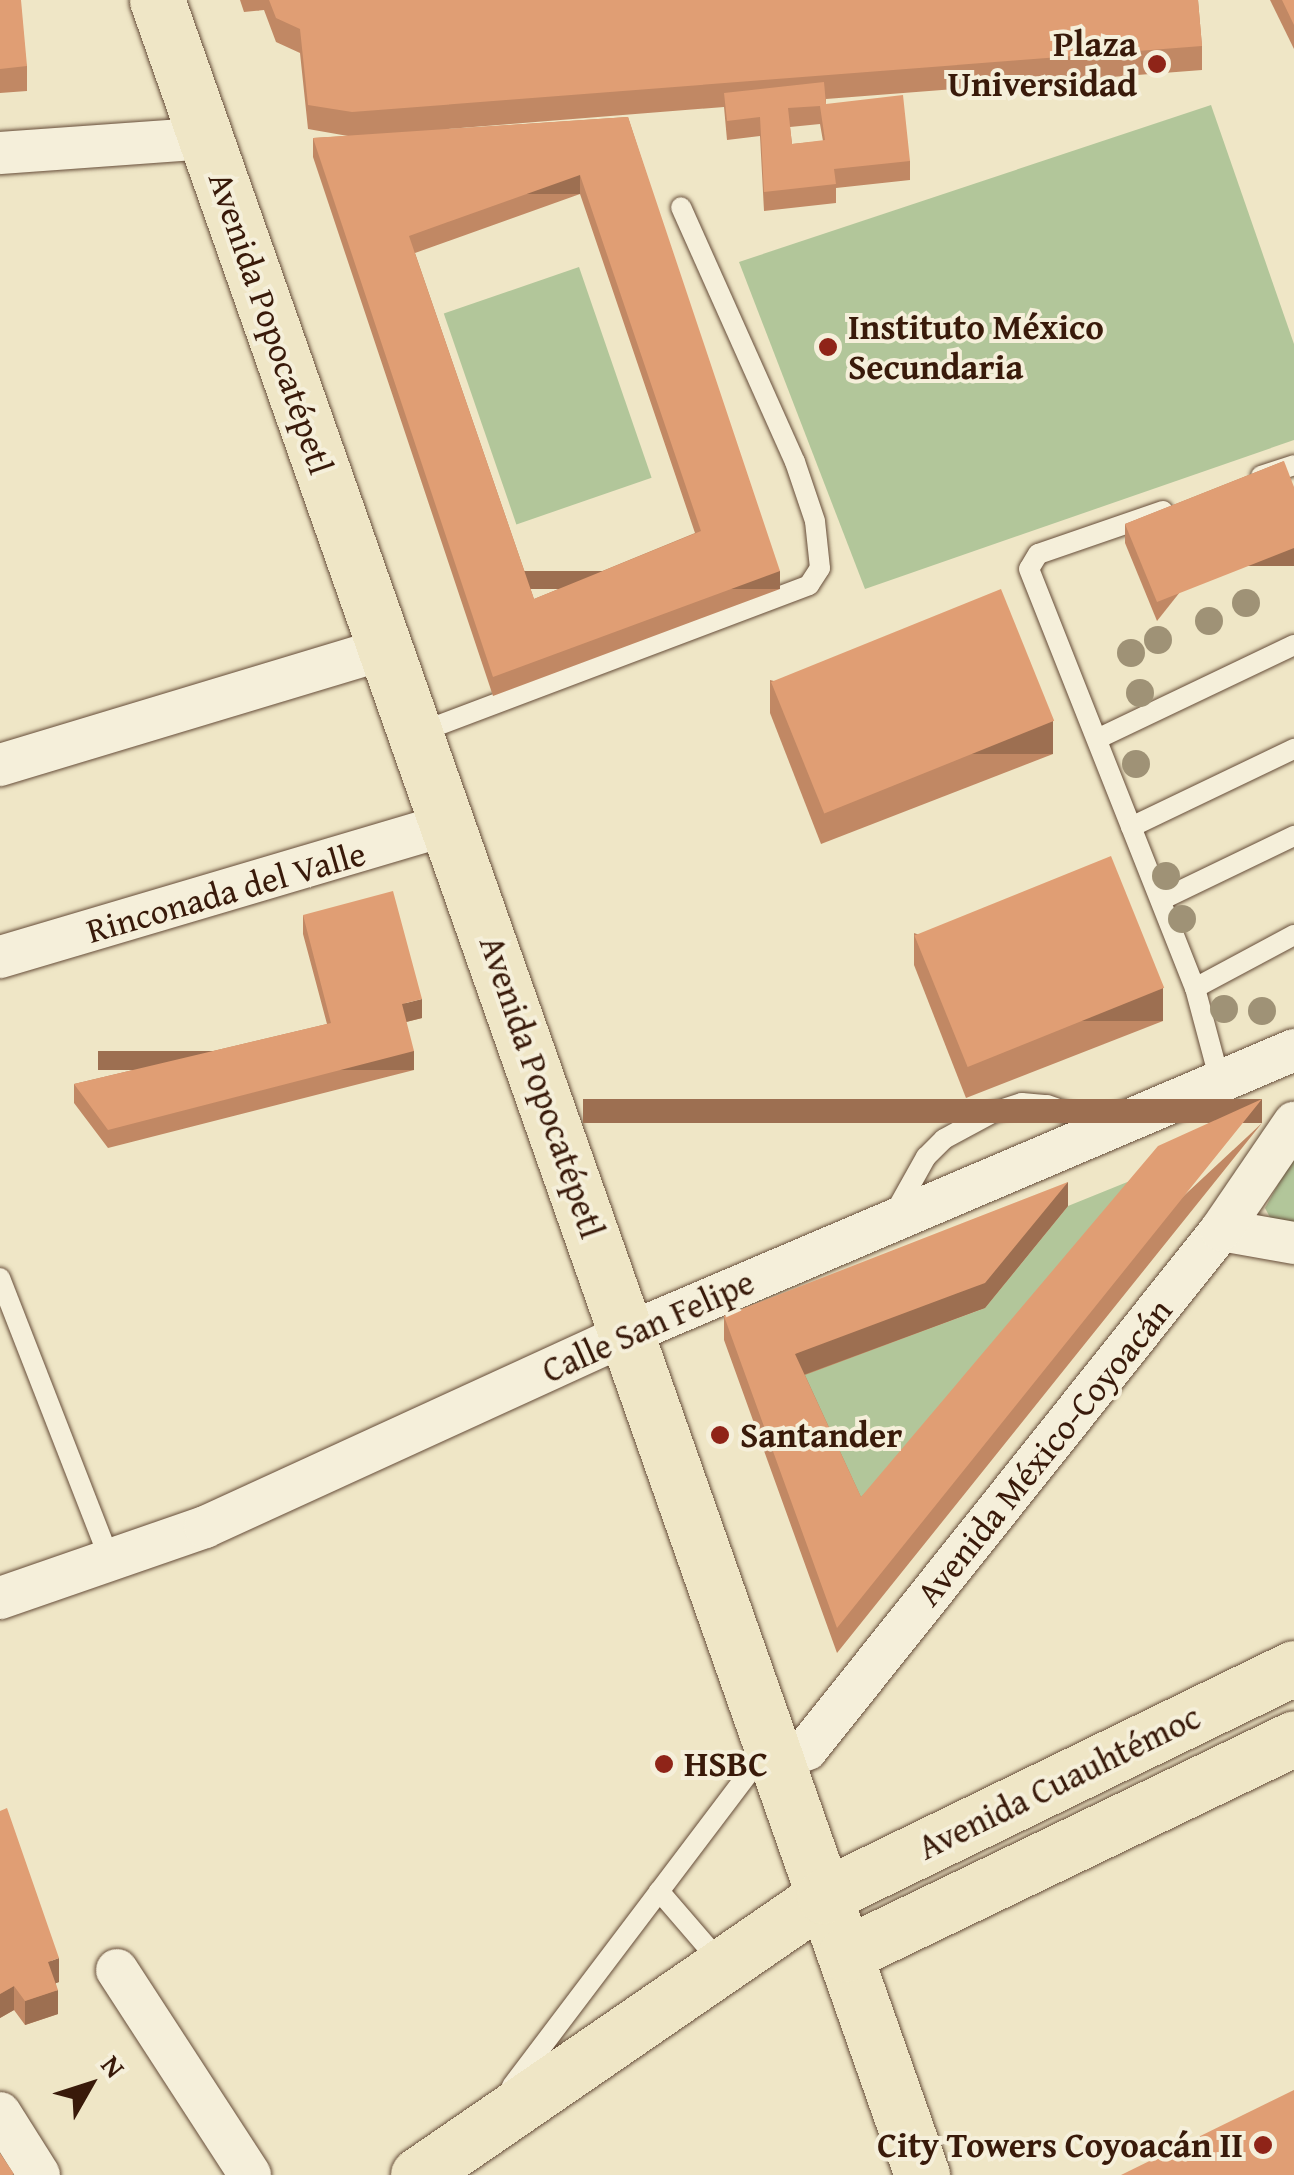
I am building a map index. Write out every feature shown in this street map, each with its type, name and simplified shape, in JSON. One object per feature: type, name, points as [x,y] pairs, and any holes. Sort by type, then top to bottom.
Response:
[{"type":"main road","name":"Avenida Popocatépetl","points":[[157,0],[384,649],[451,823],[922,2175]]},
{"type":"main road","name":"Avenida Cuauhtémoc","points":[[836,1928],[1294,1668]]},
{"type":"main road","name":"Avenida Cuauhtémoc","points":[[836,1928],[1294,1738]]},
{"type":"main road","points":[[447,2162],[722,1964],[836,1928]]},
{"type":"street","points":[[0,153],[207,138]]},
{"type":"street","points":[[0,765],[384,649]]},
{"type":"street","name":"Rinconada del Valle","points":[[0,958],[451,823]]},
{"type":"street","name":"Calle San Felipe","points":[[0,1598],[205,1527],[626,1334],[1294,1050]]},
{"type":"street","name":"Avenida México-Coyoacán","points":[[773,1752],[807,1749],[1222,1230],[1294,1123]]},
{"type":"street","points":[[1222,1230],[1294,1243]]},
{"type":"street","points":[[117,1970],[250,2175]]},
{"type":"street","points":[[0,2113],[39,2175]]},
{"type":"lane","points":[[416,734],[809,585],[820,568],[815,521],[794,462],[682,206]]},
{"type":"lane","points":[[1239,484],[1294,465]]},
{"type":"lane","points":[[1184,503],[1032,560],[1029,569],[1195,988],[1220,1081]]},
{"type":"lane","points":[[1097,739],[1294,644]]},
{"type":"lane","points":[[1132,826],[1294,748]]},
{"type":"lane","points":[[1161,900],[1294,836]]},
{"type":"lane","points":[[1195,988],[1294,936]]},
{"type":"lane","points":[[892,1221],[926,1157],[944,1139],[994,1112],[1022,1103],[1047,1105],[1111,1128]]},
{"type":"lane","points":[[0,1278],[110,1560]]},
{"type":"lane","points":[[447,2162],[773,1752]]},
{"type":"lane","points":[[836,1928],[1083,1814]]},
{"type":"lane","points":[[659,1891],[722,1964]]},
{"type":"green space","points":[[1211,105],[1294,344],[1294,440],[865,589],[739,262]]},
{"type":"green space","points":[[579,267],[652,478],[516,524],[444,314]]},
{"type":"green space","points":[[1294,1156],[1294,1233],[1276,1229],[1265,1208]]},
{"type":"green space","points":[[1157,1170],[861,1521],[795,1378],[985,1308],[1068,1206]]},
{"type":"building","points":[[0,0],[21,0],[27,66],[0,69]]},
{"type":"building","points":[[269,0],[1198,0],[1202,46],[352,112],[308,105],[300,29],[276,18]]},
{"type":"building","points":[[1282,0],[1294,0],[1294,25]]},
{"type":"building","points":[[824,82],[826,104],[903,95],[910,161],[834,169],[836,184],[764,192],[760,117],[727,121],[724,93]],"holes":[[[820,106],[825,140],[792,144],[788,108]]]},
{"type":"building","points":[[628,117],[780,571],[493,677],[313,138]],"holes":[[[580,175],[701,531],[534,599],[409,236]]]},
{"type":"building","points":[[1284,461],[1294,487],[1294,548],[1157,602],[1125,524]]},
{"type":"building","points":[[1001,589],[1054,721],[824,814],[771,682]]},
{"type":"building","points":[[1111,856],[1164,988],[968,1067],[914,935]]},
{"type":"building","points":[[393,891],[422,999],[402,1004],[414,1051],[108,1130],[74,1084],[331,1023],[303,915]]},
{"type":"building","points":[[1262,1099],[837,1628],[724,1316],[1068,1182],[985,1283],[795,1354],[861,1497],[1158,1146]]},
{"type":"building","points":[[7,1808],[59,1958],[48,1962],[58,1990],[25,2001],[14,1986],[0,1994],[0,1811]]},
{"type":"building","points":[[1294,2090],[1294,2175],[1121,2175]]},
{"type":"building","points":[[0,2153],[14,2174],[0,2175]]},
{"type":"place","name":"Plaza Universidad","points":[[1157,64]]},
{"type":"place","name":"Instituto México Secundaria","points":[[828,347]]},
{"type":"place","name":"Santander","points":[[720,1435]]},
{"type":"place","name":"HSBC","points":[[664,1764]]},
{"type":"place","name":"City Towers Coyoacán II","points":[[1263,2145]]}]
